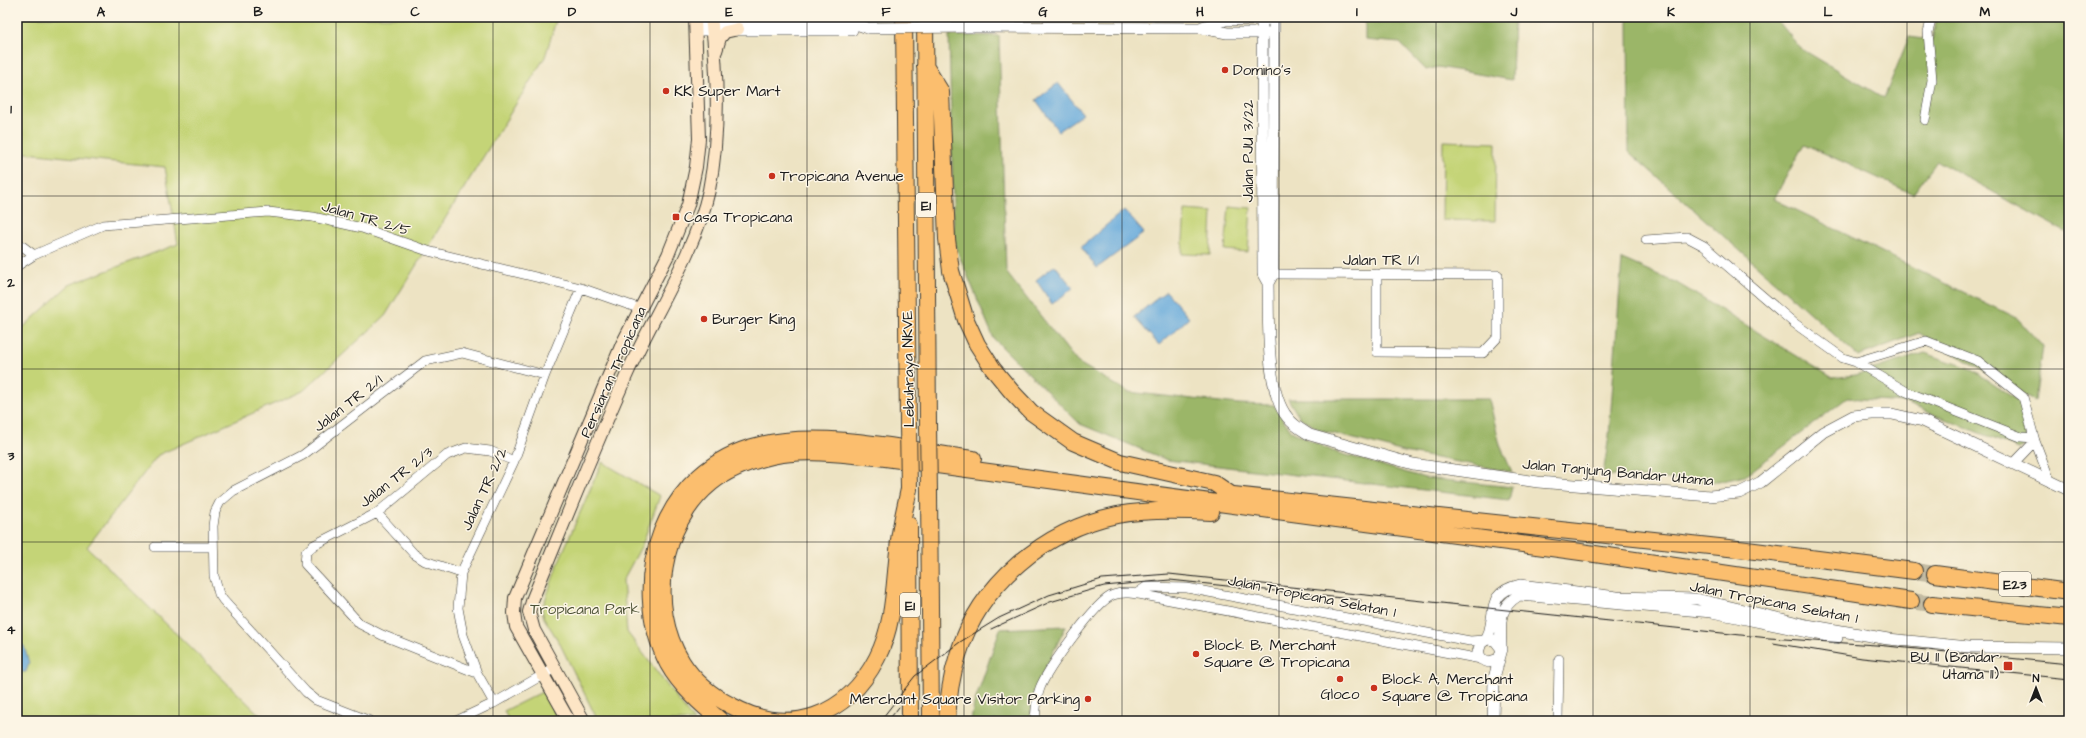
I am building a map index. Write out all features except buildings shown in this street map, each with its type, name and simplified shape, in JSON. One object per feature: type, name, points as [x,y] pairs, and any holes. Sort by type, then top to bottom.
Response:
[{"type":"highway","name":"Lebuhraya NKVE","points":[[904,17],[910,721]]},
{"type":"highway","name":"Lebuhraya NKVE","points":[[925,17],[931,721]]},
{"type":"highway","points":[[925,66],[941,92],[947,238],[951,271],[966,320],[977,344],[993,369],[1031,412],[1073,442],[1120,462],[1214,483],[1235,501]]},
{"type":"highway","points":[[721,721],[707,709],[679,679],[668,664],[655,626],[651,607],[652,568],[660,536],[676,503],[691,483],[703,472],[729,456],[758,446],[792,440],[844,442],[1910,601]]},
{"type":"highway","points":[[909,489],[898,550],[895,588],[884,640],[872,668],[848,698],[825,713],[812,717],[800,720],[771,721],[740,711],[703,687],[683,663],[668,626],[663,594],[664,566],[673,535],[689,505],[712,482],[724,474],[774,455],[802,453],[878,457],[1235,501],[1747,550],[1914,571]]},
{"type":"highway","points":[[947,721],[953,672],[958,654],[971,624],[987,598],[1002,579],[1029,555],[1062,535],[1081,526],[1118,515],[1156,511],[1221,513],[1235,501]]},
{"type":"highway","name":"E23","points":[[1936,574],[2069,592]]},
{"type":"highway","name":"E23","points":[[1932,604],[2069,618]]},
{"type":"main road","name":"Persiaran Tropicana","points":[[569,721],[530,622],[529,612],[533,598],[627,375],[654,317],[682,264],[700,219],[708,192],[714,155],[714,56],[711,22]]},
{"type":"main road","name":"Persiaran Tropicana","points":[[584,721],[516,627],[514,613],[515,598],[622,344],[668,255],[688,205],[693,186],[699,139],[696,23]]},
{"type":"main road","points":[[714,56],[720,38],[725,32],[738,29]]},
{"type":"main road","points":[[641,309],[654,317]]},
{"type":"street","points":[[1925,120],[1932,80],[1928,32],[1932,17]]},
{"type":"street","name":"Jalan PJU 3/22","points":[[1262,18],[1271,364]]},
{"type":"street","points":[[1202,28],[1226,20],[1274,18]]},
{"type":"street","name":"Jalan PJU 3/22","points":[[1268,277],[1274,18]]},
{"type":"street","points":[[711,22],[738,29],[853,30],[868,28],[972,27],[1202,28],[1227,33],[1274,33]]},
{"type":"street","points":[[696,23],[853,23],[868,28]]},
{"type":"street","name":"Jalan TR 2/5","points":[[17,266],[34,255],[103,225],[268,212],[313,217],[362,228],[428,251],[582,288],[641,309]]},
{"type":"street","points":[[1646,240],[1687,238],[1704,246],[1794,323],[1843,358],[1856,362],[1907,392],[2021,437],[2035,440]]},
{"type":"street","points":[[17,242],[34,255]]},
{"type":"street","name":"Jalan TR 1/1","points":[[1268,277],[1377,274],[1498,275],[1498,337],[1483,353],[1377,352],[1377,274]]},
{"type":"street","name":"Jalan TR 2/2","points":[[494,703],[477,673],[462,635],[458,608],[461,573],[514,461],[545,375],[582,288]]},
{"type":"street","points":[[1856,362],[1926,341],[1978,361],[2023,397],[2035,440],[2051,483]]},
{"type":"street","name":"Jalan TR 2/1","points":[[370,721],[316,700],[306,692],[219,594],[214,576],[213,547],[215,512],[226,496],[303,455],[425,361],[462,353],[545,375]]},
{"type":"street","name":"Jalan Tanjung Bandar Utama","points":[[1271,364],[1275,392],[1287,417],[1296,427],[1310,435],[1413,464],[1538,482],[1710,496],[1739,493],[1761,482],[1823,432],[1853,416],[1892,414],[1923,421],[2051,483],[2069,490]]},
{"type":"street","points":[[2013,464],[2035,440]]},
{"type":"street","name":"Jalan TR 2/3","points":[[477,673],[382,635],[360,624],[305,564],[306,552],[314,545],[377,513],[447,455],[466,448],[490,451],[514,461]]},
{"type":"street","points":[[377,513],[414,554],[425,561],[461,573]]},
{"type":"street","points":[[155,546],[213,547]]},
{"type":"street","name":"Jalan Tropicana Selatan 1","points":[[1136,594],[1146,587],[1187,588],[1470,641],[1485,640],[1489,633],[1493,606],[1497,596],[1508,588],[1520,585],[1617,596],[1697,599],[1807,625],[1888,639],[1969,647],[2069,648]]},
{"type":"street","name":"Jalan Tropicana Selatan 1","points":[[1035,721],[1039,690],[1046,675],[1095,609],[1112,595],[1124,593],[1136,594],[1483,660]]},
{"type":"street","name":"Jalan Tropicana Selatan 1","points":[[1501,645],[1502,613],[1507,602],[1519,595],[1712,612],[1747,618],[1812,634],[1958,653],[2069,655]]},
{"type":"street","points":[[1494,678],[1478,649],[1485,640],[1495,640],[1501,645],[1502,653],[1498,659],[1494,678],[1494,721]]},
{"type":"street","points":[[1483,660],[1492,662],[1498,659]]},
{"type":"street","points":[[1558,721],[1559,659]]},
{"type":"street","points":[[456,721],[494,703],[549,672]]},
{"type":"green space","points":[[17,17],[557,17],[545,57],[385,316],[303,391],[158,455],[87,547],[266,721],[17,721],[17,333],[69,285],[178,244],[165,167],[17,152]]},
{"type":"green space","points":[[1365,17],[1514,17],[1512,80],[1438,67],[1426,70],[1400,43],[1365,40]]},
{"type":"green space","points":[[1628,17],[1775,17],[1800,48],[1884,98],[1909,37],[1932,40],[1937,17],[2069,17],[2069,234],[1937,161],[1913,194],[1804,144],[1774,199],[2018,319],[2043,347],[2035,401],[1919,333],[1858,356],[1629,152]]},
{"type":"green space","points":[[949,35],[999,36],[1006,272],[1077,362],[1128,392],[1239,404],[1274,405],[1291,431],[1332,451],[1425,478],[1512,487],[1509,500],[1167,460],[1080,424],[994,339],[954,243]]},
{"type":"green space","points":[[1443,141],[1496,143],[1495,221],[1442,220]]},
{"type":"green space","points":[[1229,206],[1251,208],[1248,252],[1225,250]]},
{"type":"green space","points":[[1185,210],[1212,212],[1210,255],[1182,254]]},
{"type":"green space","points":[[1622,259],[1677,283],[1833,378],[1855,375],[1925,353],[1971,369],[2018,401],[2026,427],[2026,445],[2019,449],[1903,402],[1847,398],[1745,476],[1718,482],[1603,475],[1609,436]]},
{"type":"green space","points":[[1288,399],[1489,399],[1500,445],[1512,472],[1404,452],[1320,430],[1299,417]]},
{"type":"green space","name":"Tropicana Park","points":[[602,462],[660,496],[642,545],[623,580],[627,632],[694,721],[598,721],[559,642],[544,618],[542,609],[559,561]]},
{"type":"green space","points":[[1066,626],[1034,691],[1030,721],[971,721],[974,704],[1000,629]]},
{"type":"green space","points":[[544,691],[559,721],[509,721],[504,711]]},
{"type":"water","points":[[1058,83],[1083,114],[1058,131],[1036,100]]},
{"type":"water","points":[[1124,210],[1144,233],[1097,268],[1081,247]]},
{"type":"water","points":[[1055,265],[1073,288],[1052,304],[1036,280]]},
{"type":"water","points":[[1166,291],[1189,318],[1159,345],[1134,317]]},
{"type":"water","points":[[17,642],[24,646],[29,663],[26,672],[21,672],[17,676]]},
{"type":"tunnel","points":[[1914,571],[1935,574]]},
{"type":"tunnel","points":[[1911,601],[1932,604]]},
{"type":"tram line","points":[[880,721],[915,676],[960,642],[999,618],[1049,595],[1102,579],[1169,574],[1769,638],[1876,645],[2069,664]]},
{"type":"tram line","points":[[991,629],[1050,602],[1104,586],[1170,580],[1361,600]]},
{"type":"tram line","points":[[1773,643],[1862,658],[2069,679]]},
{"type":"tram line","points":[[888,721],[899,707]]},
{"type":"place","name":"Domino's","points":[[1225,70]]},
{"type":"place","name":"KK Super Mart","points":[[666,91]]},
{"type":"place","name":"Tropicana Avenue","points":[[772,176]]},
{"type":"place","name":"Casa Tropicana","points":[[676,217]]},
{"type":"place","name":"Burger King","points":[[704,319]]},
{"type":"place","name":"Block B, Merchant Square @ Tropicana","points":[[1196,654]]},
{"type":"place","name":"BU 11 (Bandar Utama 11)","points":[[2008,666]]},
{"type":"place","name":"Gloco","points":[[1340,679]]},
{"type":"place","name":"Block A, Merchant Square @ Tropicana","points":[[1374,688]]},
{"type":"place","name":"Merchant Square Visitor Parking","points":[[1088,699]]}]
